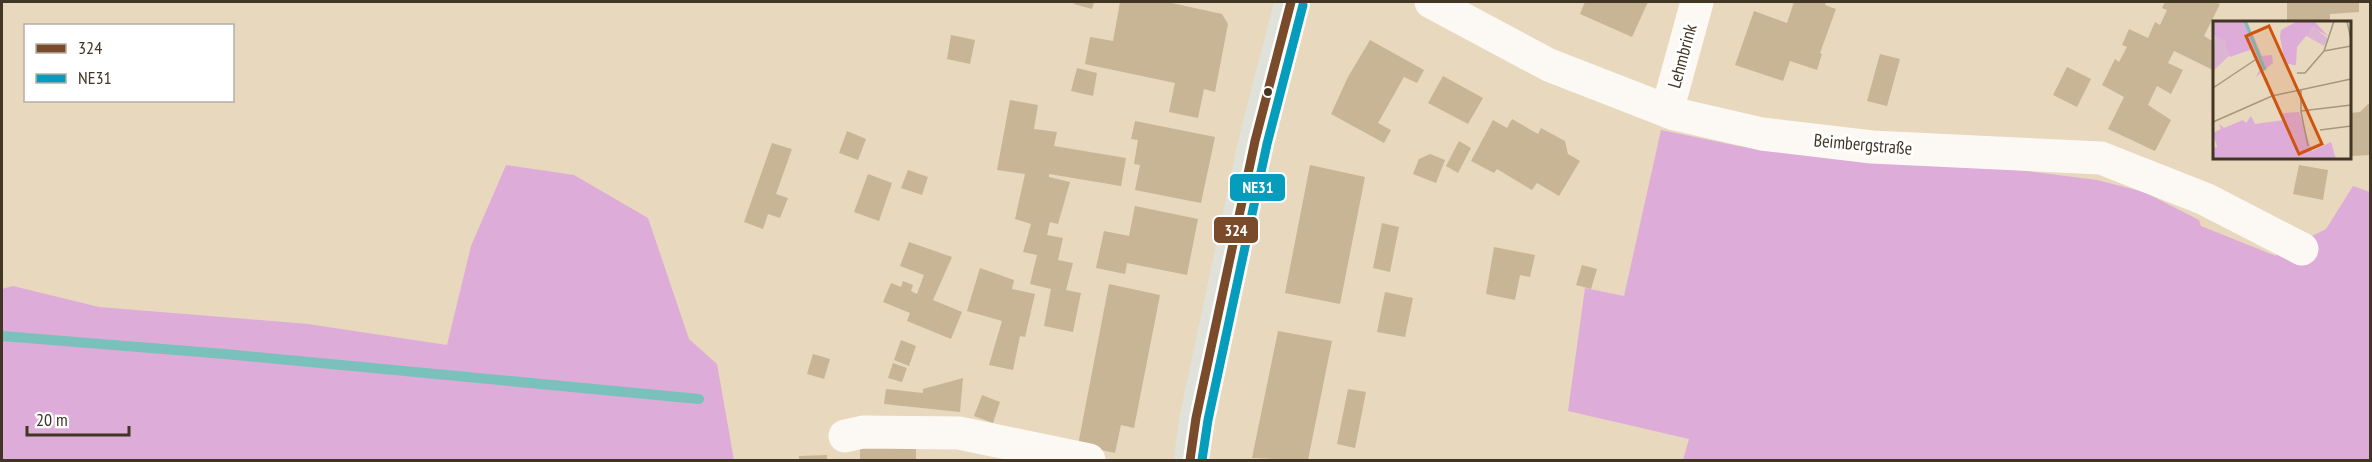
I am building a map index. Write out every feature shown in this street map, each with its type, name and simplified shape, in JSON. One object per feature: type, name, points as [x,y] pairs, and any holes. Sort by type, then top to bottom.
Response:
[{"type":"main road","points":[[1190,460],[1196,418],[1255,141],[1291,2]]},
{"type":"street","name":"Beimbergstraße","points":[[1431,2],[1549,65],[1667,111],[1762,134],[1872,147],[2101,158],[2205,200],[2302,249]]},
{"type":"street","name":"Lehmbrink","points":[[1667,111],[1697,2]]},
{"type":"street","points":[[844,436],[863,432],[959,433],[1089,460]]},
{"type":"shaded area","points":[[1661,130],[1738,146],[2002,168],[2097,180],[2144,192],[2199,220],[2201,226],[2276,256],[2286,228],[2312,236],[2326,229],[2353,186],[2370,192],[2370,460],[1683,460],[1689,439],[1568,411],[1585,288],[1624,296]]},
{"type":"shaded area","points":[[506,165],[574,175],[648,218],[689,339],[717,364],[734,460],[2,460],[2,289],[13,286],[99,307],[308,324],[447,345],[471,246]]},
{"type":"building","points":[[1075,2],[1094,2],[1092,9],[1074,4]]},
{"type":"building","points":[[1120,2],[1167,2],[1222,14],[1228,24],[1215,92],[1204,89],[1198,118],[1169,112],[1175,83],[1085,64],[1090,37],[1113,41]]},
{"type":"building","points":[[1585,2],[1648,2],[1632,37],[1580,14]]},
{"type":"building","points":[[1794,2],[1826,2],[1825,5],[1836,9],[1820,53],[1822,54],[1817,70],[1790,61],[1783,81],[1735,65],[1754,11],[1787,23]]},
{"type":"building","points":[[2165,2],[2220,4],[2204,36],[2213,41],[2213,70],[2174,51],[2168,63],[2183,70],[2171,94],[2157,86],[2148,105],[2171,120],[2155,151],[2108,129],[2124,97],[2102,85],[2115,59],[2119,62],[2127,47],[2122,45],[2129,29],[2148,38],[2155,22],[2160,25],[2167,10],[2162,8]]},
{"type":"building","points":[[2287,2],[2359,2],[2359,12],[2330,14],[2330,21],[2287,21]]},
{"type":"building","points":[[951,35],[975,40],[970,64],[947,59]]},
{"type":"building","points":[[1370,40],[1424,70],[1417,83],[1404,77],[1378,123],[1391,130],[1384,143],[1331,114],[1348,77]]},
{"type":"building","points":[[1880,54],[1900,59],[1887,106],[1867,101]]},
{"type":"building","points":[[2067,67],[2091,79],[2077,107],[2053,95]]},
{"type":"building","points":[[1077,68],[1097,73],[1093,96],[1071,91]]},
{"type":"building","points":[[1443,76],[1483,98],[1468,124],[1428,103]]},
{"type":"building","points":[[1010,100],[1038,105],[1034,129],[1057,132],[1054,146],[1126,158],[1121,186],[1049,174],[1049,177],[1070,182],[1058,224],[1050,222],[1047,235],[1063,238],[1058,260],[1073,263],[1066,290],[1081,293],[1073,332],[1044,326],[1051,289],[1030,284],[1037,255],[1023,252],[1031,224],[1015,219],[1025,174],[997,170]]},
{"type":"building","points":[[2370,104],[2370,155],[2351,156],[2351,113],[2360,112]]},
{"type":"building","points":[[1512,119],[1538,134],[1541,128],[1565,141],[1568,154],[1580,161],[1559,196],[1537,183],[1532,190],[1497,169],[1494,173],[1471,161],[1493,120],[1507,128]]},
{"type":"building","points":[[1135,121],[1215,137],[1201,203],[1135,190],[1140,165],[1134,164],[1138,140],[1131,139]]},
{"type":"building","points":[[847,131],[866,139],[858,160],[839,153]]},
{"type":"building","points":[[1459,141],[1471,148],[1458,173],[1446,166]]},
{"type":"building","points":[[772,143],[792,149],[776,194],[788,198],[780,218],[768,214],[763,229],[744,222]]},
{"type":"building","points":[[1430,154],[1445,160],[1436,183],[1413,174],[1419,159]]},
{"type":"building","points":[[1310,165],[1365,177],[1340,304],[1285,293]]},
{"type":"building","points":[[2299,165],[2328,170],[2323,200],[2293,194]]},
{"type":"building","points":[[908,170],[928,177],[922,195],[901,188]]},
{"type":"building","points":[[868,174],[892,183],[879,221],[854,212]]},
{"type":"building","points":[[1135,206],[1198,219],[1187,275],[1127,263],[1125,274],[1096,268],[1104,231],[1129,236]]},
{"type":"building","points":[[1382,223],[1399,227],[1390,272],[1373,268]]},
{"type":"building","points":[[909,242],[952,257],[933,300],[962,312],[951,339],[907,321],[910,313],[883,302],[891,283],[901,287],[903,281],[913,285],[911,291],[917,294],[924,275],[900,266]]},
{"type":"building","points":[[1494,247],[1535,255],[1530,277],[1520,275],[1515,300],[1486,294]]},
{"type":"building","points":[[1582,265],[1597,269],[1591,289],[1576,285]]},
{"type":"building","points":[[980,268],[1014,280],[1012,289],[1035,294],[1025,337],[1020,336],[1013,370],[989,365],[1002,321],[967,311]]},
{"type":"building","points":[[1109,284],[1160,295],[1134,428],[1121,425],[1115,453],[1078,445]]},
{"type":"building","points":[[1385,292],[1413,298],[1405,337],[1377,332]]},
{"type":"building","points":[[1278,331],[1332,341],[1308,460],[1252,458]]},
{"type":"building","points":[[901,340],[916,346],[909,366],[894,360]]},
{"type":"building","points":[[813,354],[830,359],[824,379],[807,374]]},
{"type":"building","points":[[893,363],[907,368],[902,382],[888,378]]},
{"type":"building","points":[[963,378],[960,412],[884,404],[886,389],[923,393],[923,389]]},
{"type":"building","points":[[1348,389],[1366,392],[1355,448],[1337,444]]},
{"type":"building","points":[[982,395],[1000,402],[993,423],[974,416]]},
{"type":"building","points":[[916,445],[916,460],[860,460],[860,446]]},
{"type":"building","points":[[827,455],[827,460],[799,460],[799,456]]},
{"type":"waterway","points":[[2,336],[225,354],[699,399]]},
{"type":"transit line","name":"324","points":[[1190,460],[1196,418],[1255,141],[1291,2]]},
{"type":"transit line","name":"NE31","points":[[1202,460],[1208,420],[1267,144],[1303,5]]}]
